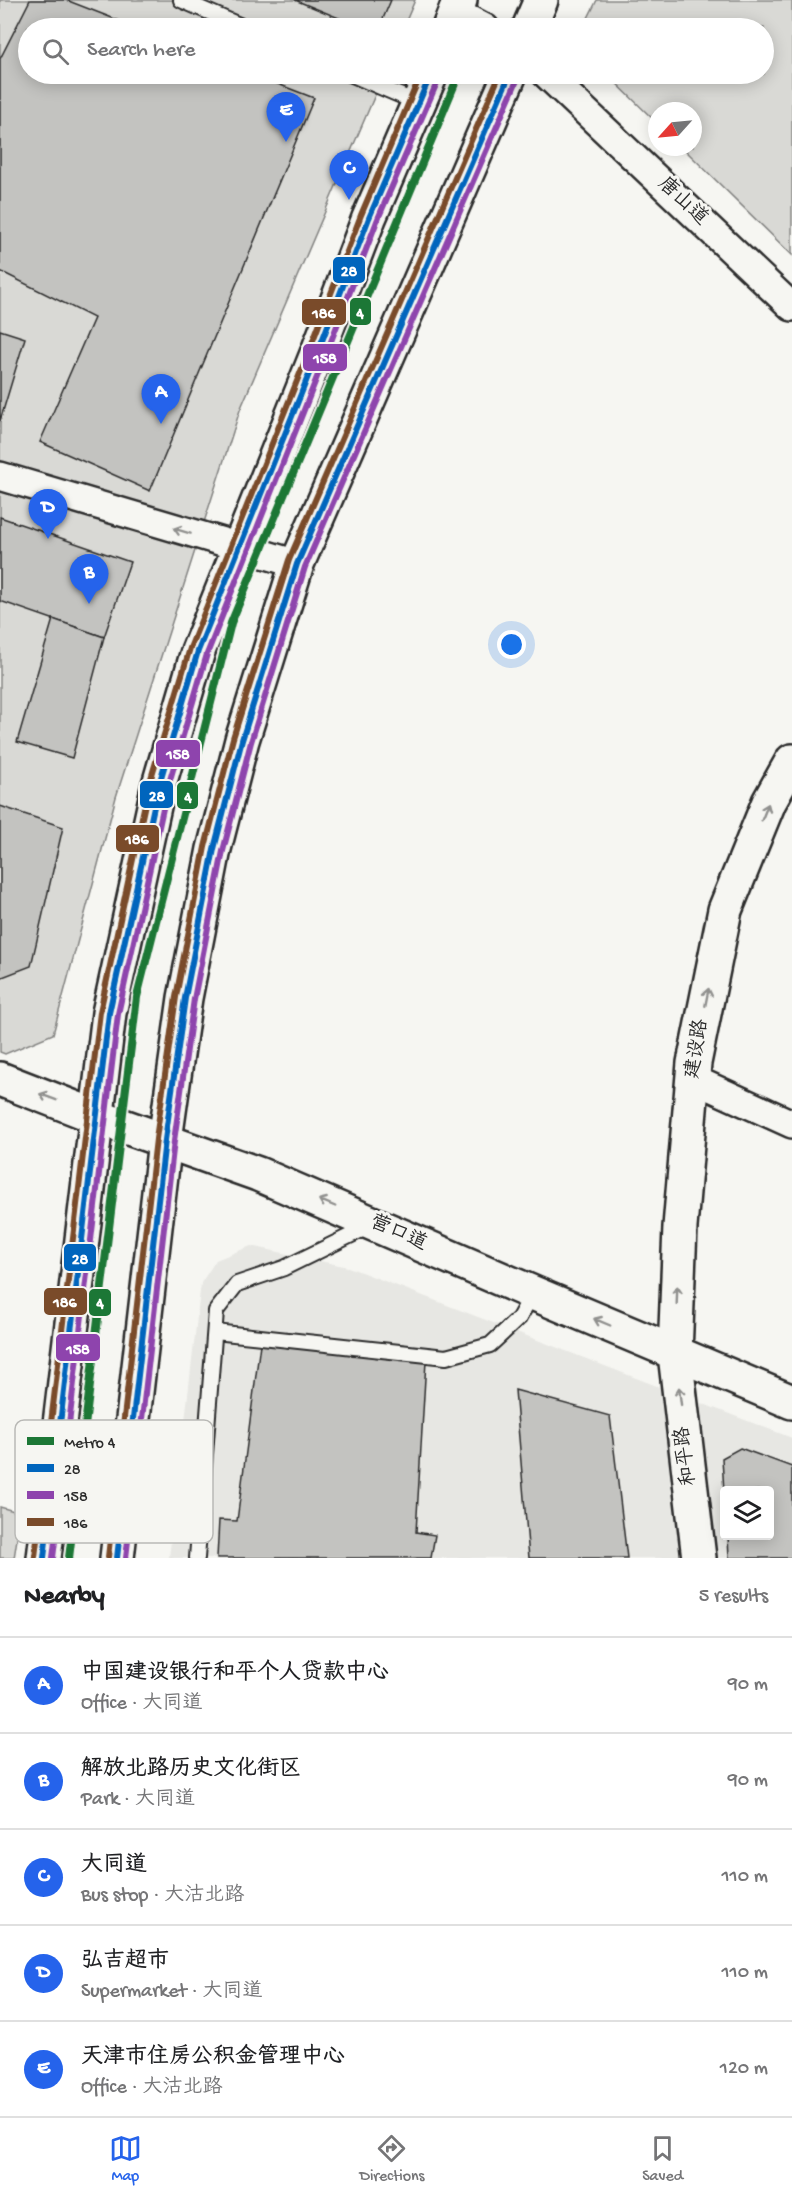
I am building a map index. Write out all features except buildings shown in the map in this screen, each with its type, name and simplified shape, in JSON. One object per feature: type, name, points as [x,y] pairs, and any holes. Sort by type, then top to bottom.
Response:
[{"type":"main road","points":[[533,18],[541,0]]},
{"type":"main road","points":[[60,1420],[109,1013],[158,788],[198,651],[369,218],[426,84]]},
{"type":"main road","points":[[133,1420],[165,1140],[185,998],[214,849],[242,740],[297,564],[506,84]]},
{"type":"main road","name":"建设路","points":[[675,1354],[680,1227],[694,1063],[725,910],[769,802],[792,761]]},
{"type":"main road","name":"营口道","points":[[0,1079],[95,1116],[258,1174],[792,1402]]},
{"type":"main road","name":"和平路","points":[[675,1354],[699,1558]]},
{"type":"main road","points":[[44,1558],[46,1543]]},
{"type":"main road","points":[[117,1558],[119,1543]]},
{"type":"street","name":"唐山道","points":[[557,84],[792,307]]},
{"type":"street","points":[[0,476],[297,564]]},
{"type":"street","points":[[693,1079],[792,1124]]},
{"type":"lane","points":[[181,0],[223,18]]},
{"type":"lane","points":[[373,84],[418,103]]},
{"type":"lane","points":[[208,1420],[216,1311],[237,1284],[284,1268],[374,1224]]},
{"type":"lane","points":[[215,1332],[446,1357],[490,1345],[519,1318],[533,1293]]},
{"type":"lane","points":[[197,1558],[198,1543]]},
{"type":"shaded area","points":[[0,0],[415,0],[407,18],[18,18],[18,84],[380,84],[240,410],[116,797],[53,1034],[5,1054],[0,1052]]},
{"type":"shaded area","points":[[597,0],[792,0],[792,255],[691,156],[702,156],[702,102],[648,102],[648,114],[617,84],[774,84],[774,18],[588,18]]},
{"type":"shaded area","points":[[251,1246],[348,1267],[792,1438],[792,1558],[169,1558],[171,1543],[213,1543],[213,1420],[185,1420],[201,1283],[216,1260]]},
{"type":"shaded area","points":[[0,1507],[15,1511],[16,1543],[14,1558],[0,1558]]},
{"type":"metro line","name":"4","points":[[86,1420],[137,997],[231,623],[455,84]]},
{"type":"metro line","name":"4","points":[[69,1558],[71,1543]]},
{"type":"transit line","name":"186","points":[[51,1420],[100,1012],[149,785],[190,648],[361,215],[417,84]]},
{"type":"transit line","name":"28","points":[[60,1420],[109,1013],[158,788],[198,651],[369,218],[427,84]]},
{"type":"transit line","name":"158","points":[[69,1420],[118,1014],[167,790],[207,654],[377,221],[436,84]]},
{"type":"transit line","name":"186","points":[[124,1420],[156,1139],[176,997],[205,847],[233,738],[289,560],[496,84]]},
{"type":"transit line","name":"28","points":[[133,1420],[165,1140],[185,998],[214,849],[242,740],[297,564],[506,84]]},
{"type":"transit line","name":"158","points":[[142,1420],[174,1141],[194,999],[223,851],[251,742],[305,567],[515,84]]},
{"type":"transit line","name":"186","points":[[35,1557],[37,1543]]},
{"type":"transit line","name":"28","points":[[44,1558],[46,1543]]},
{"type":"transit line","name":"158","points":[[53,1558],[55,1543]]},
{"type":"transit line","name":"186","points":[[108,1557],[110,1543]]},
{"type":"transit line","name":"28","points":[[117,1558],[119,1543]]},
{"type":"transit line","name":"158","points":[[126,1558],[128,1543]]},
{"type":"place","name":"天津市住房公积金管理中心","points":[[286,142]]},
{"type":"place","name":"大同道","points":[[349,200]]},
{"type":"place","name":"中国建设银行和平个人贷款中心","points":[[161,424]]},
{"type":"place","name":"弘吉超市","points":[[48,539]]},
{"type":"place","name":"解放北路历史文化街区","points":[[89,604]]}]
